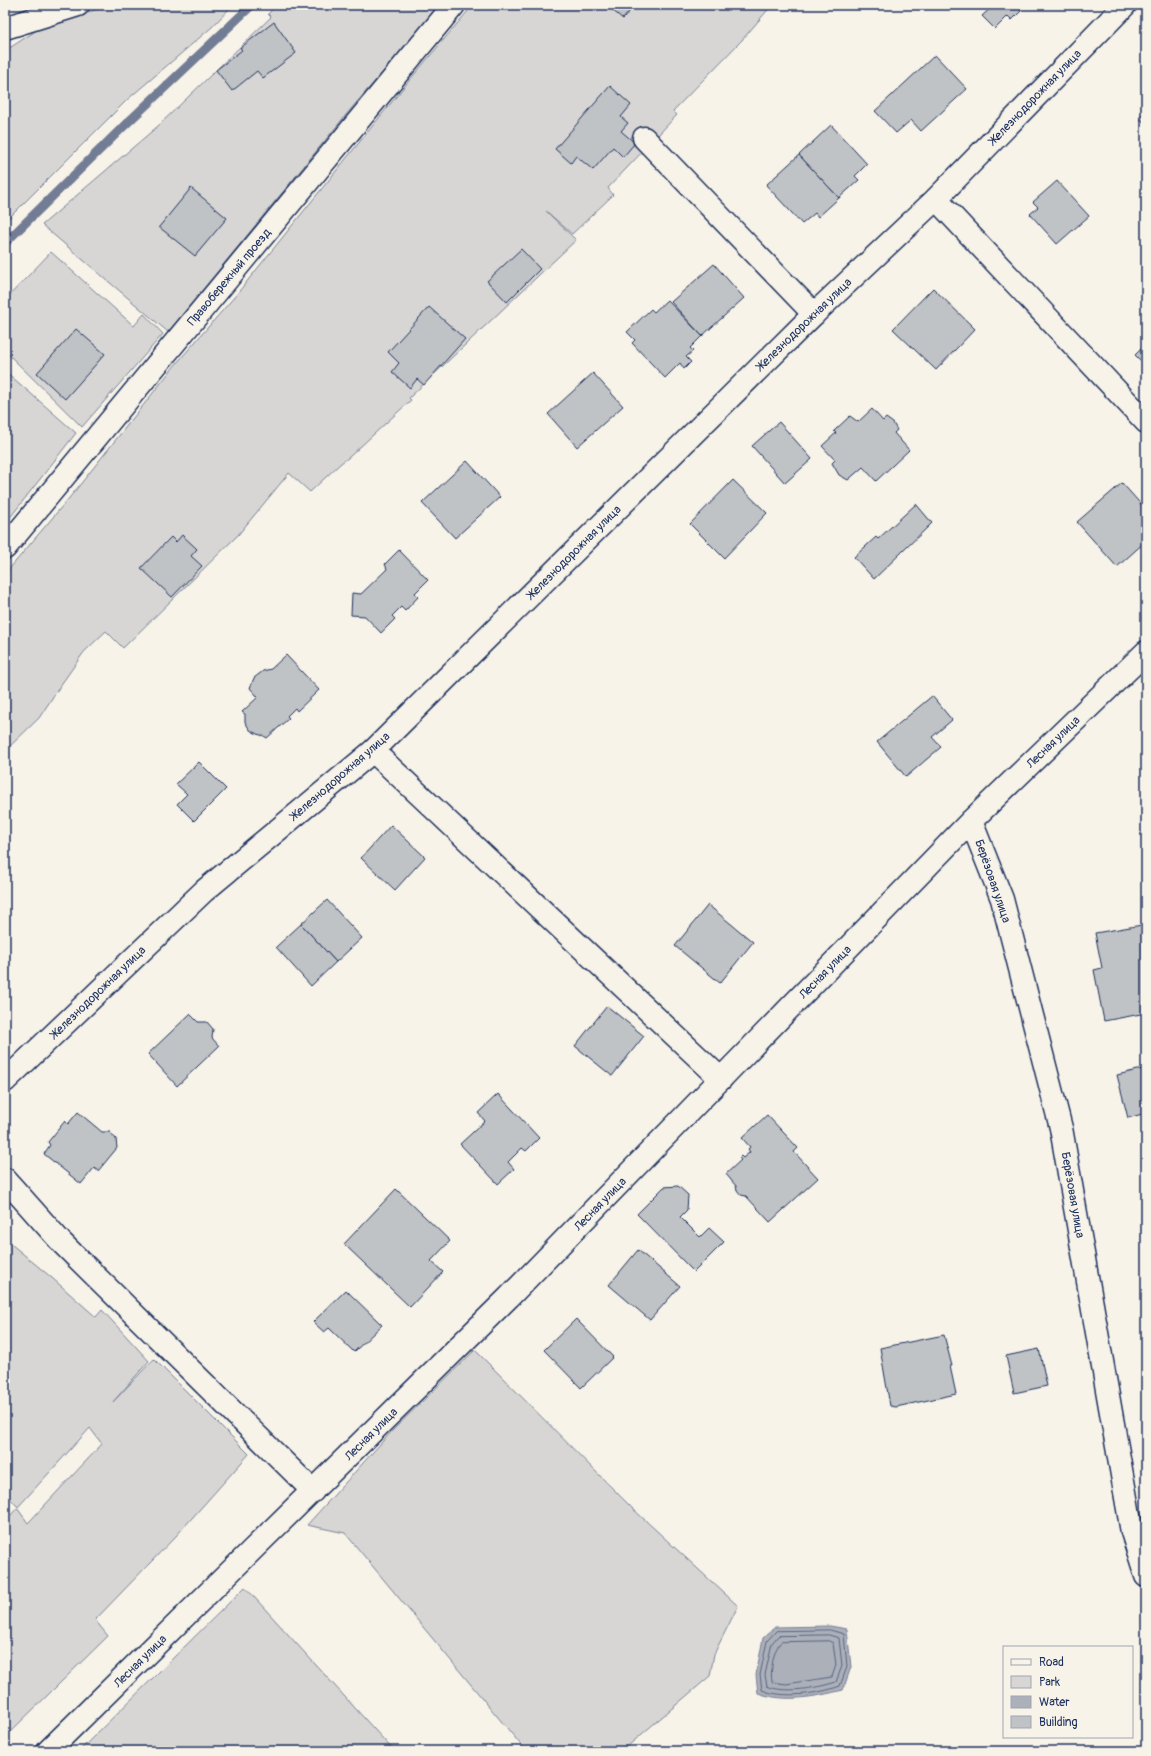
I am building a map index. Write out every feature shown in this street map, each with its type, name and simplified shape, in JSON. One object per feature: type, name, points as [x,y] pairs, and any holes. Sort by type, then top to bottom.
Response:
[{"type":"street","points":[[5,28],[78,5]]},
{"type":"street","name":"Правобережный проезд","points":[[5,548],[454,5]]},
{"type":"street","name":"Железнодорожная улица","points":[[5,1081],[204,891],[373,751],[814,314],[936,199],[1125,5]]},
{"type":"street","points":[[644,138],[814,314]]},
{"type":"street","points":[[936,199],[1146,422]]},
{"type":"street","name":"Лесная улица","points":[[48,1751],[509,1297],[971,821],[1146,652]]},
{"type":"street","points":[[373,751],[721,1079]]},
{"type":"street","name":"Берёзовая улица","points":[[971,821],[1002,899],[1061,1128],[1132,1532],[1146,1576]]},
{"type":"street","points":[[5,1179],[62,1243],[313,1491]]},
{"type":"green space","points":[[111,5],[229,5],[231,7],[212,27],[128,99],[5,222],[5,51],[43,26]]},
{"type":"green space","points":[[276,5],[441,5],[350,110],[168,332],[42,225],[158,126],[271,17],[268,14]]},
{"type":"green space","points":[[473,5],[772,5],[742,40],[673,111],[677,115],[608,188],[613,195],[572,234],[546,211],[576,240],[409,398],[411,400],[310,492],[289,473],[238,535],[123,648],[106,631],[84,652],[39,718],[5,751],[5,574],[75,491],[176,364],[236,295],[408,82]]},
{"type":"green space","points":[[51,252],[134,326],[144,314],[163,334],[82,427],[5,351],[5,300]]},
{"type":"green space","points":[[5,371],[76,433],[5,524]]},
{"type":"green space","points":[[5,1239],[96,1317],[102,1310],[149,1361],[112,1403],[154,1359],[249,1454],[176,1536],[95,1620],[108,1636],[5,1737],[5,1522],[17,1508],[28,1523],[102,1444],[90,1428],[18,1507],[5,1493]]},
{"type":"green space","points":[[475,1350],[632,1508],[738,1606],[714,1654],[710,1676],[622,1751],[526,1751],[345,1533],[307,1525],[392,1431]]},
{"type":"green space","points":[[245,1587],[394,1751],[79,1751]]},
{"type":"water","points":[[830,1626],[847,1629],[851,1667],[843,1690],[800,1698],[779,1698],[758,1693],[756,1675],[763,1638],[775,1627]]},
{"type":"building","points":[[606,5],[635,5],[623,19]]},
{"type":"building","points":[[994,5],[1018,5],[1017,6],[1021,11],[1012,20],[1008,16],[995,29],[982,16]]},
{"type":"building","points":[[274,22],[296,53],[263,78],[257,71],[232,91],[216,70],[242,50],[240,48]]},
{"type":"building","points":[[935,55],[967,89],[921,131],[911,120],[896,133],[875,111]]},
{"type":"building","points":[[610,86],[631,105],[621,117],[628,123],[621,131],[635,143],[623,157],[613,147],[593,170],[576,156],[571,163],[555,149]]},
{"type":"building","points":[[1146,110],[1146,124],[1139,118]]},
{"type":"building","points":[[831,125],[867,164],[855,176],[859,180],[839,198],[799,155]]},
{"type":"building","points":[[799,155],[839,198],[818,217],[815,213],[802,224],[766,185]]},
{"type":"building","points":[[1057,181],[1089,216],[1057,244],[1030,214],[1038,207],[1033,202]]},
{"type":"building","points":[[191,188],[227,218],[195,256],[159,227]]},
{"type":"building","points":[[521,249],[540,269],[507,302],[487,281]]},
{"type":"building","points":[[714,264],[744,298],[702,336],[671,302]]},
{"type":"building","points":[[933,288],[975,329],[936,370],[893,329]]},
{"type":"building","points":[[667,300],[702,336],[690,348],[693,351],[686,357],[691,362],[684,369],[680,363],[665,378],[632,343],[635,340],[627,332],[651,309],[654,312]]},
{"type":"building","points":[[429,307],[465,339],[424,385],[417,379],[410,388],[392,372],[399,363],[388,352]]},
{"type":"building","points":[[76,329],[105,354],[65,399],[37,373]]},
{"type":"building","points":[[1146,344],[1146,366],[1135,355]]},
{"type":"building","points":[[1146,368],[1146,377],[1141,373]]},
{"type":"building","points":[[593,373],[623,406],[577,447],[548,414]]},
{"type":"building","points":[[872,409],[883,421],[886,418],[893,423],[897,430],[894,433],[909,450],[876,481],[863,467],[848,480],[839,475],[832,463],[835,460],[822,446],[836,433],[834,431],[850,416],[858,422]]},
{"type":"building","points":[[779,422],[812,459],[785,483],[752,446]]},
{"type":"building","points":[[467,461],[500,497],[455,538],[422,503]]},
{"type":"building","points":[[733,480],[767,513],[724,558],[690,524]]},
{"type":"building","points":[[1122,483],[1146,510],[1146,541],[1117,567],[1077,522]]},
{"type":"building","points":[[916,504],[932,523],[874,579],[854,557],[876,537],[878,539]]},
{"type":"building","points":[[182,535],[197,549],[191,556],[202,566],[172,597],[141,568],[171,537],[176,542]]},
{"type":"building","points":[[399,550],[428,580],[415,593],[418,597],[405,611],[401,607],[392,616],[395,619],[381,633],[365,616],[351,615],[352,593],[361,594],[387,569],[385,564]]},
{"type":"building","points":[[286,655],[319,690],[297,711],[295,708],[287,716],[289,718],[267,738],[250,730],[245,722],[245,714],[242,712],[258,697],[250,688],[254,678],[263,671],[271,669]]},
{"type":"building","points":[[932,696],[952,720],[932,737],[941,747],[906,777],[877,742]]},
{"type":"building","points":[[199,762],[226,789],[194,821],[177,804],[187,794],[176,784]]},
{"type":"building","points":[[391,825],[425,857],[395,890],[361,858]]},
{"type":"building","points":[[327,900],[362,938],[336,962],[301,924]]},
{"type":"building","points":[[708,905],[753,942],[720,983],[675,946]]},
{"type":"building","points":[[301,924],[336,962],[311,986],[276,947]]},
{"type":"building","points":[[1142,925],[1146,948],[1146,1013],[1104,1021],[1094,970],[1102,968],[1095,933]]},
{"type":"building","points":[[607,1006],[644,1036],[612,1076],[575,1046]]},
{"type":"building","points":[[190,1014],[198,1022],[207,1022],[213,1029],[212,1038],[219,1046],[177,1086],[148,1054]]},
{"type":"building","points":[[1146,1068],[1146,1113],[1128,1118],[1117,1075]]},
{"type":"building","points":[[498,1094],[539,1138],[526,1151],[522,1148],[508,1162],[514,1169],[498,1184],[460,1144],[485,1121],[478,1113]]},
{"type":"building","points":[[78,1112],[102,1132],[110,1132],[116,1139],[117,1148],[98,1171],[94,1168],[81,1184],[44,1154],[50,1145],[48,1142],[65,1121],[68,1124]]},
{"type":"building","points":[[767,1115],[798,1148],[794,1152],[818,1178],[770,1222],[746,1196],[741,1195],[726,1174],[741,1160],[739,1158],[741,1156],[743,1158],[750,1152],[748,1149],[750,1147],[742,1138]]},
{"type":"building","points":[[678,1186],[688,1195],[687,1210],[680,1217],[700,1237],[709,1228],[724,1242],[694,1272],[637,1214],[664,1187]]},
{"type":"building","points":[[396,1189],[450,1241],[431,1261],[443,1272],[410,1307],[344,1244]]},
{"type":"building","points":[[638,1250],[680,1286],[650,1320],[609,1285]]},
{"type":"building","points":[[346,1290],[382,1325],[354,1352],[329,1328],[324,1332],[313,1322]]},
{"type":"building","points":[[576,1319],[613,1357],[581,1388],[544,1350]]},
{"type":"building","points":[[944,1335],[952,1366],[950,1366],[956,1394],[896,1407],[890,1406],[880,1348]]},
{"type":"building","points":[[1039,1349],[1047,1386],[1014,1393],[1006,1356]]},
{"type":"waterway","points":[[5,243],[123,127],[252,5]]}]
